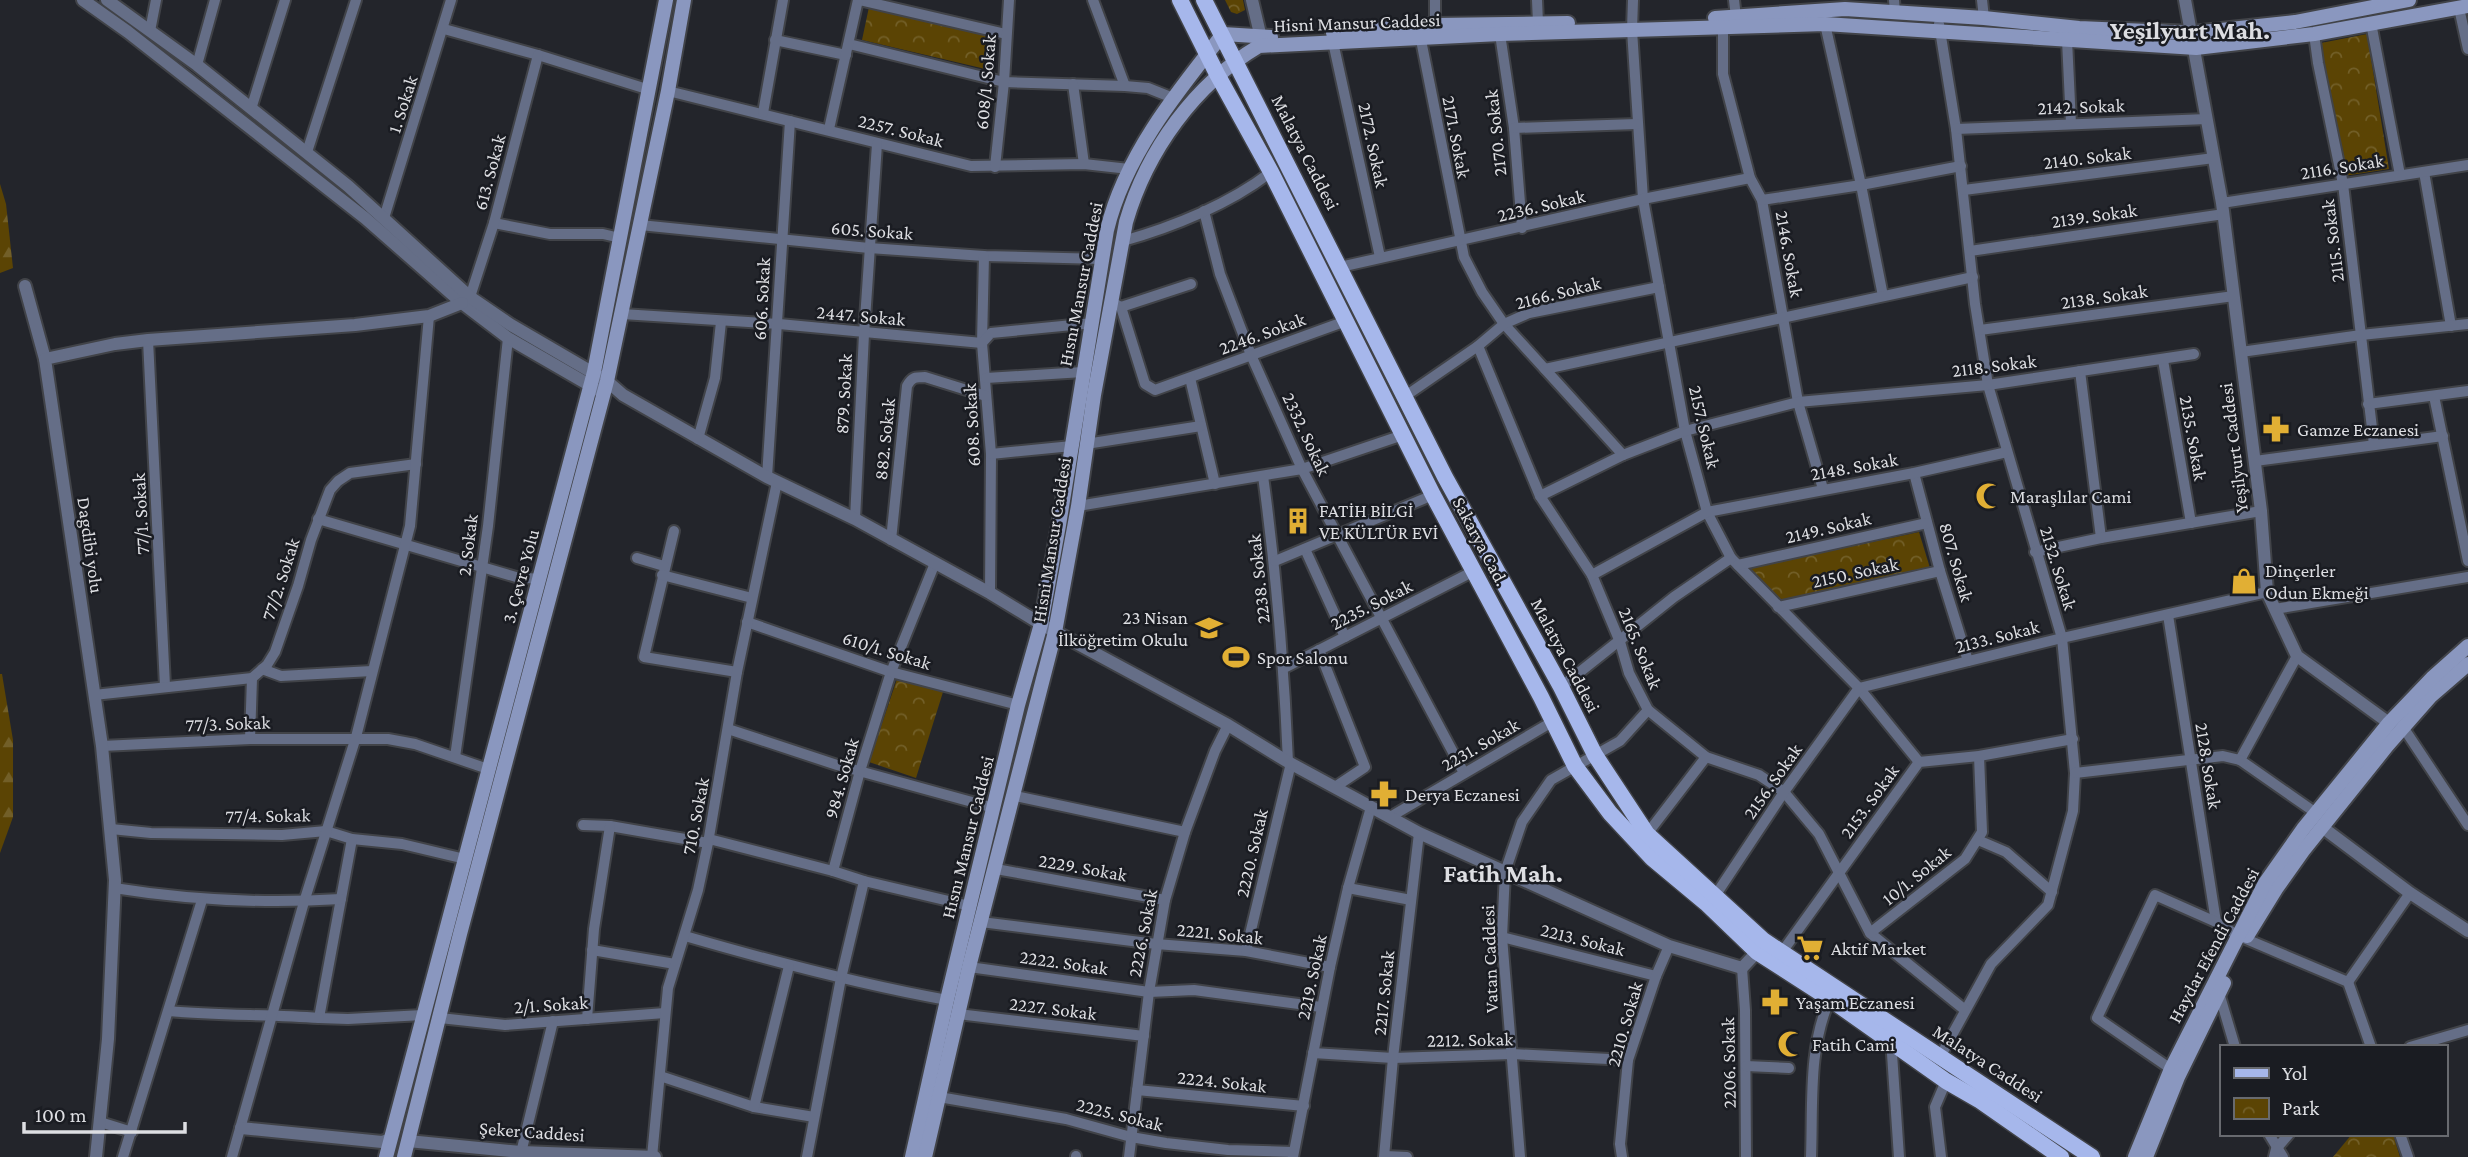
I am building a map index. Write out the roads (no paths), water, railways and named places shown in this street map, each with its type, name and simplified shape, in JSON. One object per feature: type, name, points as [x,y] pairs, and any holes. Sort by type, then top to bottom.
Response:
[{"type":"main road","name":"3. Çevre Yolu","points":[[386,1157],[592,379],[650,90],[665,0]]},
{"type":"main road","name":"3. Çevre Yolu","points":[[404,1157],[460,934],[606,387],[668,91],[684,0]]},
{"type":"main road","name":"Sakarya Cad.","points":[[1180,0],[1575,766],[1610,813],[1652,858],[1706,903],[1757,951],[1891,1039],[1946,1081],[1979,1100],[2061,1157]]},
{"type":"main road","name":"Malatya Caddesi","points":[[1204,0],[1445,477],[1561,687],[1595,755],[1647,834],[1763,940],[2092,1157]]},
{"type":"main road","points":[[1223,34],[1261,38],[1435,25],[1538,23],[1633,26],[1895,6],[1936,15],[2194,41],[2295,22],[2353,5],[2409,0]]},
{"type":"main road","name":"Hisni Mansur Caddesi","points":[[925,1157],[969,967],[1055,632],[1078,506],[1079,445],[1117,305],[1123,241],[1133,198],[1143,176],[1189,104],[1217,74],[1259,46],[1333,42],[1421,40],[1633,26],[1825,24],[2067,40],[2194,41],[2314,34],[2463,7]]},
{"type":"main road","name":"Hısnı Mansur Caddesi","points":[[912,1157],[1018,705],[1041,624],[1079,445],[1083,372],[1114,200],[1129,169],[1173,98],[1223,34]]},
{"type":"main road","name":"Haydar Efendi Caddesi","points":[[2146,1157],[2178,1077],[2219,993],[2265,883],[2396,725],[2431,678],[2468,646]]},
{"type":"main road","name":"Haydar Efendi Caddesi","points":[[2396,725],[2468,664]]},
{"type":"main road","name":"Haydar Efendi Caddesi","points":[[2135,1157],[2171,1069],[2241,937]]},
{"type":"street","points":[[83,0],[128,32],[466,300],[511,325],[592,379]]},
{"type":"street","points":[[107,0],[197,65],[307,152],[384,218],[508,338],[623,395],[772,480],[855,519],[1419,833],[1669,946],[1742,968],[1757,951]]},
{"type":"street","points":[[150,31],[156,0]]},
{"type":"street","points":[[197,65],[215,0]]},
{"type":"street","points":[[251,108],[285,0]]},
{"type":"street","points":[[307,152],[356,0]]},
{"type":"street","name":"1. Sokak","points":[[384,218],[451,0]]},
{"type":"street","points":[[763,113],[783,0]]},
{"type":"street","points":[[829,130],[858,0],[1006,34]]},
{"type":"street","name":"608/1. Sokak","points":[[995,167],[1009,0]]},
{"type":"street","points":[[1093,0],[1125,86]]},
{"type":"street","points":[[1252,0],[1261,38]]},
{"type":"street","points":[[1435,0],[1435,25]]},
{"type":"street","points":[[1536,0],[1538,23]]},
{"type":"street","name":"2157. Sokak","points":[[1633,0],[1637,124],[1643,199],[1685,431],[1707,512],[1735,562],[1859,688],[1919,762]]},
{"type":"street","points":[[1734,0],[1736,17]]},
{"type":"street","points":[[1982,0],[1984,18]]},
{"type":"street","name":"Yeşilyurt Caddesi","points":[[2185,0],[2223,208],[2261,511],[2267,592],[2297,656],[2396,725]]},
{"type":"street","points":[[2353,5],[2356,26]]},
{"type":"street","points":[[2463,7],[2468,49]]},
{"type":"street","name":"2132. Sokak","points":[[1936,15],[1941,31],[1956,129],[1988,384],[2062,638],[2075,773],[2073,811],[2048,905],[1991,964],[1940,1057]]},
{"type":"street","points":[[2371,23],[2400,175]]},
{"type":"street","points":[[1825,24],[1883,296]]},
{"type":"street","name":"2146. Sokak","points":[[1723,27],[1723,74],[1750,178],[1762,200],[1798,402],[1823,489]]},
{"type":"street","points":[[444,29],[650,90]]},
{"type":"street","name":"2170. Sokak","points":[[1500,34],[1514,128],[1522,228]]},
{"type":"street","name":"2115. Sokak","points":[[2314,34],[2343,184],[2374,445]]},
{"type":"street","points":[[775,40],[848,50],[1004,82],[1148,88],[1173,98]]},
{"type":"street","name":"2171. Sokak","points":[[1421,40],[1464,257],[1482,292],[1504,324],[1622,455]]},
{"type":"street","points":[[2067,40],[2071,124]]},
{"type":"street","name":"2172. Sokak","points":[[1333,42],[1380,257]]},
{"type":"street","name":"613. Sokak","points":[[466,300],[494,223],[538,55]]},
{"type":"street","points":[[1073,84],[1084,164]]},
{"type":"street","name":"2257. Sokak","points":[[668,91],[971,166],[1084,164],[1129,169]]},
{"type":"street","name":"2142. Sokak","points":[[1956,129],[2207,119]]},
{"type":"street","name":"606. Sokak","points":[[772,480],[781,240],[790,121]]},
{"type":"street","points":[[1514,128],[1637,124]]},
{"type":"street","name":"879. Sokak","points":[[855,519],[877,144]]},
{"type":"street","name":"2140. Sokak","points":[[1964,190],[2214,158]]},
{"type":"street","name":"2116. Sokak","points":[[2223,208],[2343,184],[2468,165]]},
{"type":"street","points":[[1762,200],[1961,166]]},
{"type":"street","points":[[1123,241],[1204,211],[1271,172]]},
{"type":"street","points":[[2424,172],[2451,326]]},
{"type":"street","name":"2236. Sokak","points":[[1340,267],[1643,199],[1750,178]]},
{"type":"street","name":"2139. Sokak","points":[[1970,251],[2223,208]]},
{"type":"street","name":"2332. Sokak","points":[[1204,211],[1220,274],[1251,355],[1302,469],[1464,773]]},
{"type":"street","points":[[494,223],[550,234],[603,234],[620,238]]},
{"type":"street","name":"605. Sokak","points":[[640,225],[869,248],[984,256],[1102,259]]},
{"type":"street","name":"608. Sokak","points":[[984,256],[982,343],[991,454],[990,593]]},
{"type":"street","points":[[1545,369],[1783,320],[1973,277]]},
{"type":"street","points":[[1117,305],[1191,284]]},
{"type":"street","name":"Dagdibi yolu","points":[[25,286],[45,359],[102,746],[111,830],[114,888],[108,1039],[96,1157]]},
{"type":"street","name":"2166. Sokak","points":[[1405,397],[1478,346],[1504,324],[1529,313],[1660,287]]},
{"type":"street","name":"2138. Sokak","points":[[1980,330],[2234,296]]},
{"type":"street","points":[[45,359],[115,344],[429,316],[466,300]]},
{"type":"street","name":"2246. Sokak","points":[[1117,305],[1148,387],[1158,389],[1346,321]]},
{"type":"street","name":"2447. Sokak","points":[[622,314],[779,324],[982,343],[991,333],[1093,323]]},
{"type":"street","points":[[232,1157],[304,902],[356,737],[406,545],[429,316]]},
{"type":"street","points":[[698,439],[715,378],[721,322]]},
{"type":"street","points":[[2241,352],[2361,335],[2468,324]]},
{"type":"street","name":"2. Sokak","points":[[456,757],[482,568],[508,338]]},
{"type":"street","name":"77/1. Sokak","points":[[148,341],[165,686]]},
{"type":"street","name":"2165. Sokak","points":[[1478,346],[1539,496],[1592,575],[1620,642],[1629,673],[1648,710],[1706,757],[1759,775],[1784,792],[1819,834],[1852,902],[1871,933],[1965,1010]]},
{"type":"street","name":"2118. Sokak","points":[[1539,496],[1622,455],[1685,431],[1798,402],[1988,384],[2194,354]]},
{"type":"street","name":"2135. Sokak","points":[[2163,360],[2191,523]]},
{"type":"street","points":[[986,378],[1083,372]]},
{"type":"street","points":[[2080,372],[2101,538]]},
{"type":"street","name":"882. Sokak","points":[[891,540],[906,386],[914,377],[925,377],[986,396]]},
{"type":"street","points":[[1190,378],[1215,484]]},
{"type":"street","points":[[2368,404],[2468,391]]},
{"type":"street","points":[[2434,396],[2468,561]]},
{"type":"street","points":[[991,454],[1079,445],[1201,426]]},
{"type":"street","points":[[1078,506],[1302,469],[1404,435]]},
{"type":"street","points":[[2255,461],[2443,436]]},
{"type":"street","name":"2148. Sokak","points":[[1592,575],[1707,512],[1914,473],[2007,452]]},
{"type":"street","name":"77/2. Sokak","points":[[252,678],[275,652],[318,519],[330,491],[350,473],[416,464]]},
{"type":"street","name":"807. Sokak","points":[[1914,473],[1940,572],[1968,661]]},
{"type":"street","name":"2238. Sokak","points":[[1263,476],[1275,561],[1289,762]]},
{"type":"street","name":"710. Sokak","points":[[653,1157],[665,1013],[675,964],[698,890],[709,841],[772,480]]},
{"type":"street","points":[[1275,561],[1433,495]]},
{"type":"street","points":[[2035,552],[2261,511]]},
{"type":"street","points":[[318,519],[482,568],[516,577],[539,579]]},
{"type":"street","name":"2149. Sokak","points":[[1735,562],[1927,523]]},
{"type":"street","points":[[674,531],[644,657],[737,672]]},
{"type":"street","points":[[1305,549],[1345,637]]},
{"type":"street","points":[[638,558],[663,570],[752,598]]},
{"type":"street","points":[[1561,687],[1674,597],[1735,562]]},
{"type":"street","name":"984. Sokak","points":[[833,871],[891,672],[935,563]]},
{"type":"street","name":"2235. Sokak","points":[[1284,667],[1384,619],[1474,571]]},
{"type":"street","name":"2150. Sokak","points":[[1778,607],[1940,572]]},
{"type":"street","points":[[2275,609],[2468,577]]},
{"type":"street","name":"2133. Sokak","points":[[1859,688],[2062,638],[2267,592]]},
{"type":"street","name":"2128. Sokak","points":[[2168,615],[2216,922]]},
{"type":"street","name":"610/1. Sokak","points":[[747,622],[891,672],[1018,705]]},
{"type":"street","points":[[1319,650],[1365,767],[1335,787]]},
{"type":"street","points":[[2240,760],[2297,656]]},
{"type":"street","points":[[262,669],[281,676],[372,671]]},
{"type":"street","points":[[94,695],[252,678],[250,739]]},
{"type":"street","name":"2156. Sokak","points":[[1715,896],[1784,792],[1859,688]]},
{"type":"street","name":"Vatan Caddesi","points":[[1520,1157],[1502,937],[1505,872],[1522,822],[1551,780],[1620,741],[1648,710]]},
{"type":"street","name":"2231. Sokak","points":[[1390,817],[1552,722]]},
{"type":"street","name":"2226. Sokak","points":[[1129,1157],[1149,992],[1165,900],[1185,832],[1215,751],[1228,725]]},
{"type":"street","points":[[2396,725],[2468,825]]},
{"type":"street","points":[[729,729],[860,771],[994,808]]},
{"type":"street","name":"77/3. Sokak","points":[[102,746],[356,737],[401,741],[488,769]]},
{"type":"street","name":"2153. Sokak","points":[[1782,952],[1919,762],[1979,756],[2073,739]]},
{"type":"street","name":"10/1. Sokak","points":[[1871,933],[1965,859],[1978,840],[1982,832],[1979,756]]},
{"type":"street","points":[[2075,773],[2223,756],[2240,760],[2410,893],[2468,931]]},
{"type":"street","points":[[1647,834],[1706,757]]},
{"type":"street","name":"2220. Sokak","points":[[1246,951],[1289,762]]},
{"type":"street","points":[[1014,796],[1185,832]]},
{"type":"street","name":"2219. Sokak","points":[[1293,1154],[1321,1007],[1348,888],[1371,807]]},
{"type":"street","points":[[583,825],[709,841],[970,906]]},
{"type":"street","points":[[587,1019],[592,950],[610,827]]},
{"type":"street","name":"77/4. Sokak","points":[[111,830],[282,835],[326,831],[352,839],[402,844],[465,859]]},
{"type":"street","name":"2217. Sokak","points":[[1385,1156],[1393,1058],[1419,833]]},
{"type":"street","points":[[319,1018],[352,839]]},
{"type":"street","points":[[1978,840],[2006,852],[2052,892]]},
{"type":"street","name":"2229. Sokak","points":[[996,869],[1165,900]]},
{"type":"street","points":[[807,1157],[841,978],[864,881]]},
{"type":"street","points":[[114,888],[202,900],[304,902],[341,899]]},
{"type":"street","points":[[1348,888],[1411,900]]},
{"type":"street","points":[[2348,982],[2410,893]]},
{"type":"street","points":[[2171,1069],[2096,1018],[2155,895],[2216,922],[2241,937],[2348,982],[2370,1045]]},
{"type":"street","points":[[123,1157],[202,900]]},
{"type":"street","name":"2221. Sokak","points":[[981,922],[1156,944],[1246,951],[1330,967]]},
{"type":"street","points":[[685,936],[789,966],[947,1000]]},
{"type":"street","name":"2213. Sokak","points":[[1502,937],[1656,976]]},
{"type":"street","name":"2210. Sokak","points":[[1623,1157],[1620,1144],[1628,1060],[1669,946]]},
{"type":"street","points":[[592,950],[675,964]]},
{"type":"street","points":[[754,1107],[789,966]]},
{"type":"street","name":"2222. Sokak","points":[[969,967],[1149,992],[1194,990],[1321,1007]]},
{"type":"street","name":"2206. Sokak","points":[[1742,968],[1746,1157]]},
{"type":"street","points":[[2219,993],[2234,1045]]},
{"type":"street","points":[[1811,1157],[1814,1066],[1821,1018],[1830,999]]},
{"type":"street","points":[[169,1011],[222,1016],[272,1015],[348,1019],[423,1015]]},
{"type":"street","name":"2/1. Sokak","points":[[440,1018],[505,1025],[665,1013]]},
{"type":"street","name":"2227. Sokak","points":[[958,1014],[1144,1035]]},
{"type":"street","points":[[521,1154],[553,1021]]},
{"type":"street","points":[[2417,1045],[2468,1030]]},
{"type":"street","points":[[1891,1039],[1899,1157]]},
{"type":"street","name":"2212. Sokak","points":[[1314,1053],[1393,1058],[1512,1054],[1628,1060]]},
{"type":"street","points":[[1746,1066],[1789,1068]]},
{"type":"street","points":[[660,1076],[754,1107],[814,1117]]},
{"type":"street","points":[[1941,1157],[1935,1107],[1946,1081]]},
{"type":"street","name":"2224. Sokak","points":[[1137,1090],[1304,1106]]},
{"type":"street","name":"2225. Sokak","points":[[939,1097],[1066,1119],[1131,1137],[1228,1150],[1293,1154]]},
{"type":"street","points":[[100,1122],[132,1132]]},
{"type":"street","points":[[241,1128],[382,1142],[390,1139]]},
{"type":"street","points":[[2270,1136],[2278,1154]]},
{"type":"street","points":[[2278,1154],[2288,1136]]},
{"type":"street","points":[[2401,1136],[2407,1157]]},
{"type":"street","name":"Şeker Caddesi","points":[[408,1141],[521,1154],[653,1157]]},
{"type":"street","points":[[1385,1156],[1407,1157]]},
{"type":"place","name":"Gamze Eczanesi","points":[[2276,429]]},
{"type":"place","name":"Maraşlılar Cami","points":[[1989,496]]},
{"type":"place","name":"FATİH BİLGİ VE KÜLTÜR EVİ","points":[[1298,521]]},
{"type":"place","name":"Dinçerler Odun Ekmeği","points":[[2244,581]]},
{"type":"place","name":"23 Nisan İlköğretim Okulu","points":[[1209,628]]},
{"type":"place","name":"Spor Salonu","points":[[1236,657]]},
{"type":"place","name":"Derya Eczanesi","points":[[1384,794]]},
{"type":"place","name":"Aktif Market","points":[[1810,948]]},
{"type":"place","name":"Yaşam Eczanesi","points":[[1775,1002]]},
{"type":"place","name":"Fatih Cami","points":[[1791,1044]]},
{"type":"district","name":"Yeşilyurt Mah.","points":[[2190,30]]},
{"type":"district","name":"Fatih Mah.","points":[[1503,873]]}]
